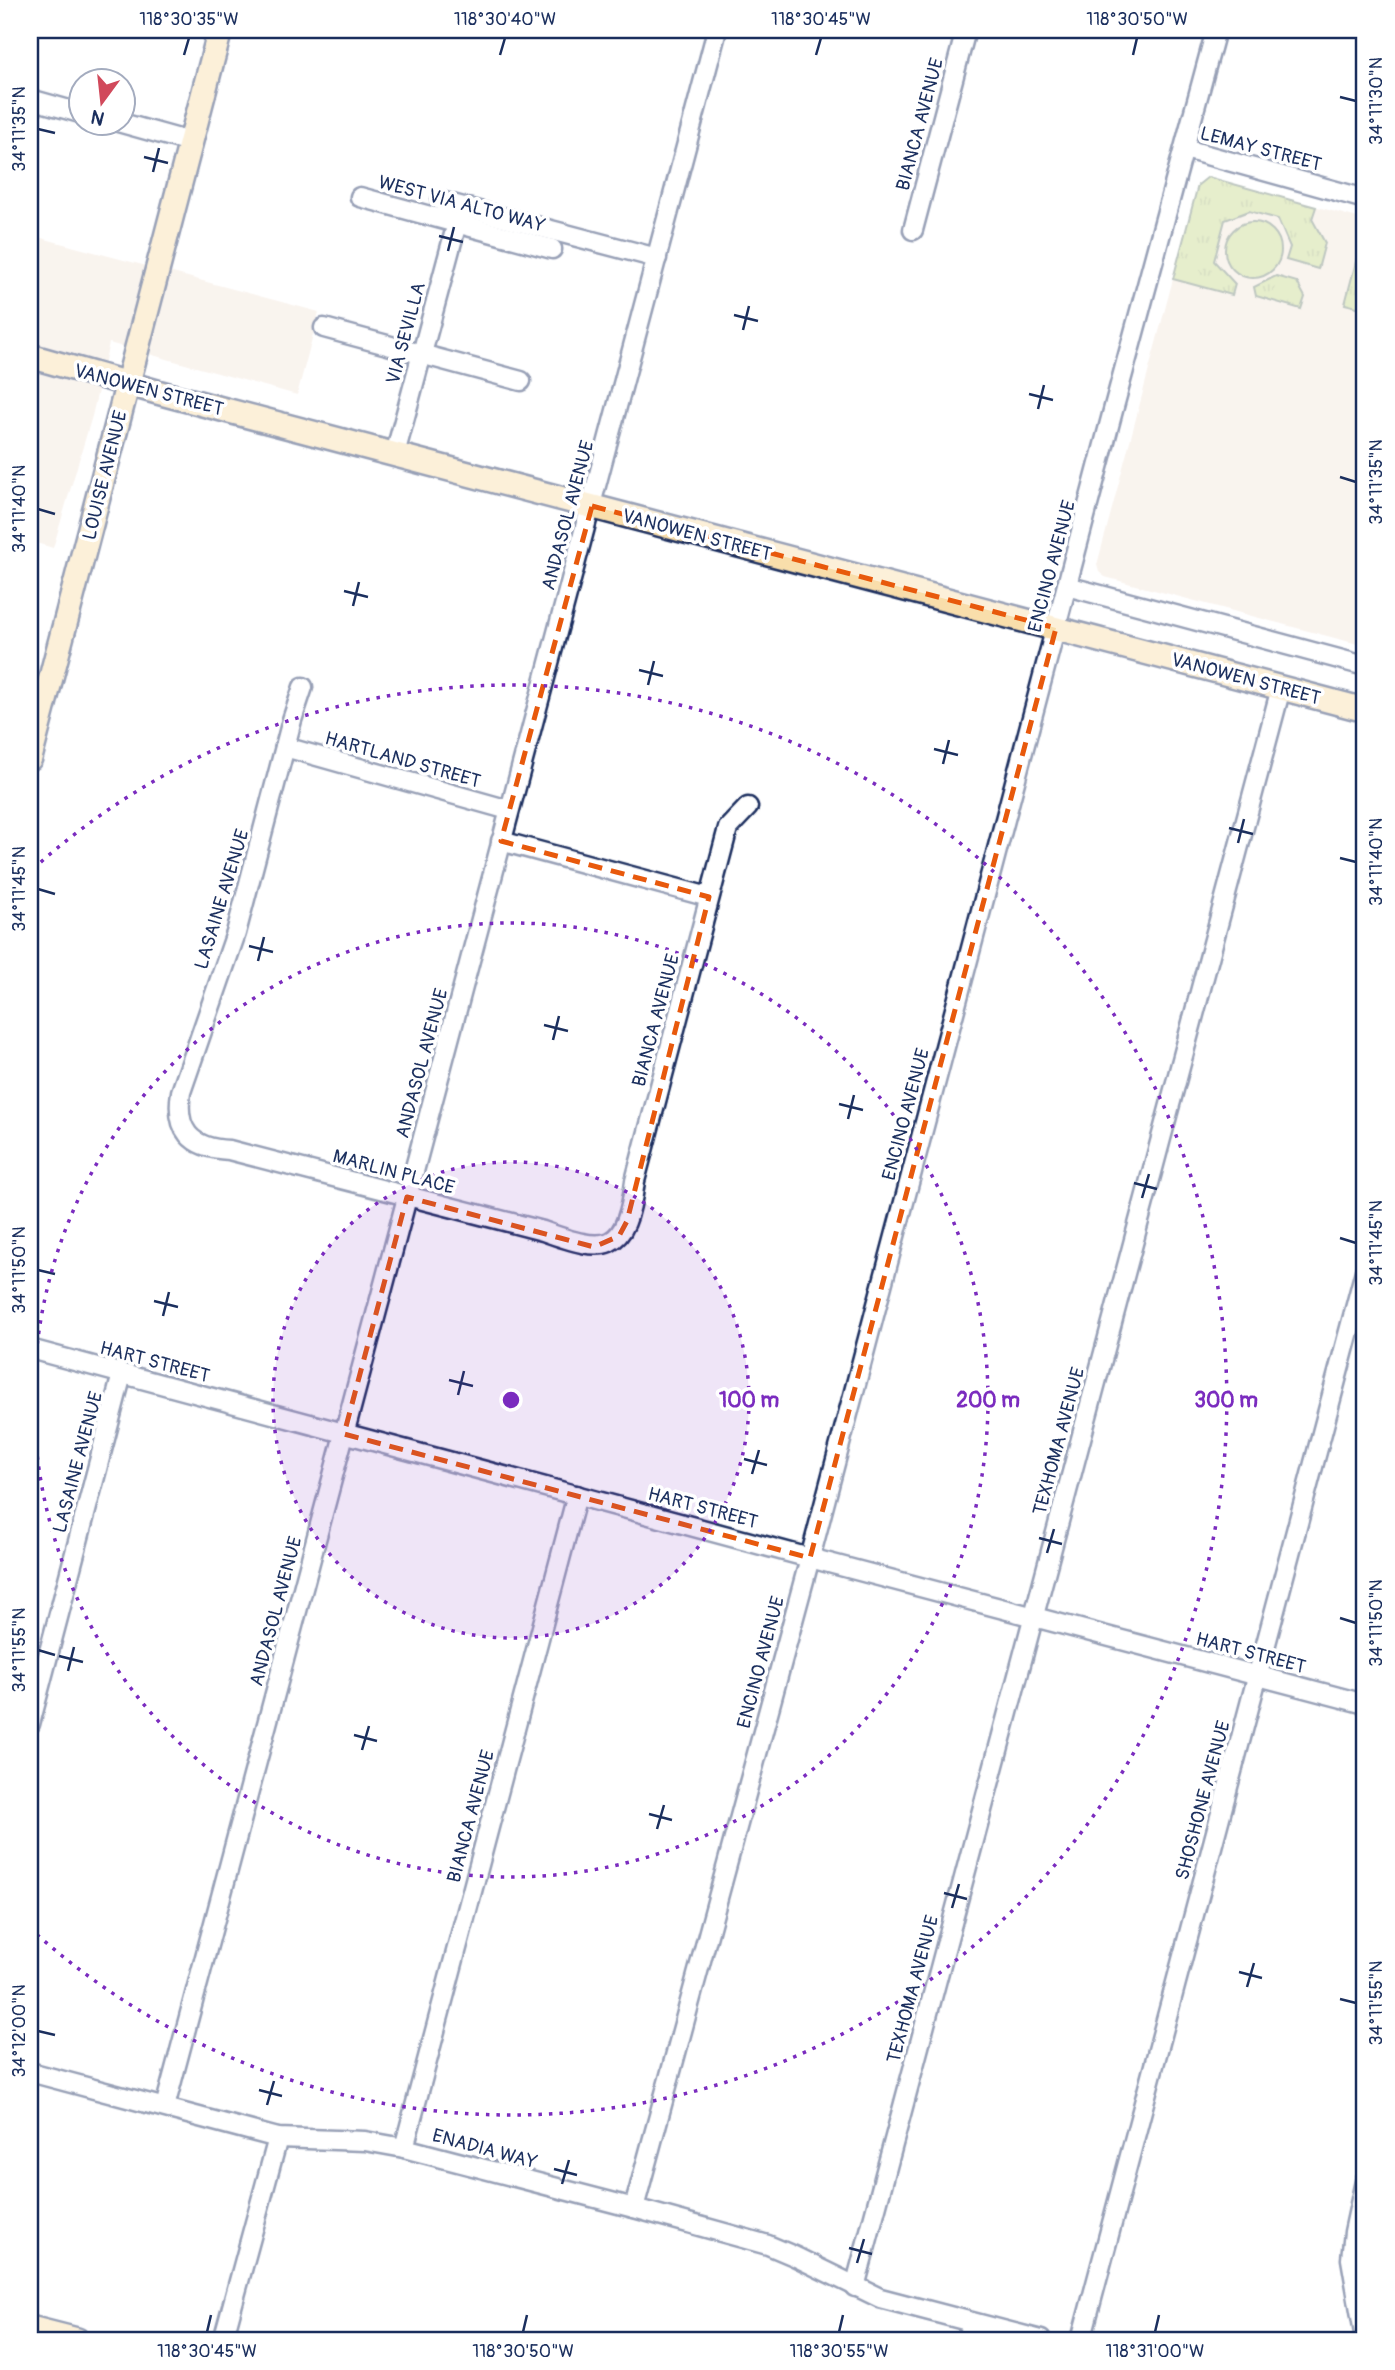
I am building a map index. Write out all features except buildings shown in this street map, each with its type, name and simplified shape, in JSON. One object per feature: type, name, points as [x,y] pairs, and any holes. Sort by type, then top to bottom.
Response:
[{"type":"main road","name":"LOUISE AVENUE","points":[[30,758],[220,30]]},
{"type":"main road","name":"VANOWEN STREET","points":[[30,356],[1365,710]]},
{"type":"main road","points":[[30,2328],[77,2340]]},
{"type":"street","name":"ANDASOL AVENUE","points":[[165,2107],[717,30]]},
{"type":"street","name":"BIANCA AVENUE","points":[[913,230],[966,30]]},
{"type":"street","name":"ENCINO AVENUE","points":[[634,2208],[810,1558],[1216,30]]},
{"type":"street","points":[[30,99],[66,109]]},
{"type":"street","points":[[136,127],[190,142]]},
{"type":"street","name":"LEMAY STREET","points":[[1185,149],[1365,199]]},
{"type":"street","name":"WEST VIA ALTO WAY","points":[[360,197],[552,248]]},
{"type":"street","points":[[440,201],[657,258]]},
{"type":"street","name":"VIA SEVILLA","points":[[395,454],[457,223]]},
{"type":"street","points":[[324,328],[522,381]]},
{"type":"street","points":[[1068,586],[1365,666]]},
{"type":"street","name":"LASAINE AVENUE","points":[[180,1122],[178,1108],[181,1092],[236,933],[303,687]]},
{"type":"street","name":"TEXHOMA AVENUE","points":[[855,2287],[1281,688]]},
{"type":"street","name":"HARTLAND STREET","points":[[285,747],[509,810]]},
{"type":"street","name":"BIANCA AVENUE","points":[[606,1244],[619,1236],[627,1221],[635,1181],[728,828],[748,807]]},
{"type":"street","points":[[502,841],[709,897]]},
{"type":"street","name":"MARLIN PLACE","points":[[180,1122],[187,1135],[212,1149],[229,1150],[543,1231],[577,1244],[594,1247],[606,1244]]},
{"type":"street","name":"SHOSHONE AVENUE","points":[[1081,2340],[1365,1271]]},
{"type":"street","name":"HART STREET","points":[[30,1349],[1365,1704]]},
{"type":"street","name":"LASAINE AVENUE","points":[[30,1724],[122,1374]]},
{"type":"street","name":"BIANCA AVENUE","points":[[404,2148],[577,1495]]},
{"type":"street","name":"ENADIA WAY","points":[[30,2072],[278,2138],[365,2141],[404,2148],[634,2208],[768,2245],[880,2298],[970,2331],[1041,2340]]},
{"type":"street","points":[[223,2340],[278,2138]]},
{"type":"street","points":[[1365,2181],[1354,2232],[1352,2259],[1365,2339]]},
{"type":"highlighted area","points":[[592,506],[1056,628],[810,1558],[344,1434],[407,1197],[594,1247],[619,1236],[627,1221],[709,897],[501,841]]},
{"type":"shaded area","points":[[1208,177],[1365,220],[1365,646],[1105,577],[1099,572],[1097,565],[1198,185]]},
{"type":"shaded area","points":[[30,235],[319,312],[297,395],[109,343],[92,416],[53,548],[30,541]]},
{"type":"green space","points":[[1208,177],[1316,207],[1312,219],[1325,243],[1318,269],[1286,260],[1290,247],[1278,219],[1249,211],[1225,220],[1214,261],[1235,284],[1232,295],[1173,279],[1198,185]]},
{"type":"green space","points":[[1248,222],[1258,222],[1273,230],[1279,239],[1279,261],[1273,270],[1258,278],[1248,278],[1230,266],[1225,255],[1225,245],[1237,227]]},
{"type":"green space","points":[[1365,227],[1365,309],[1345,304]]},
{"type":"green space","points":[[1276,276],[1297,282],[1305,297],[1301,309],[1256,296],[1254,287]]}]
